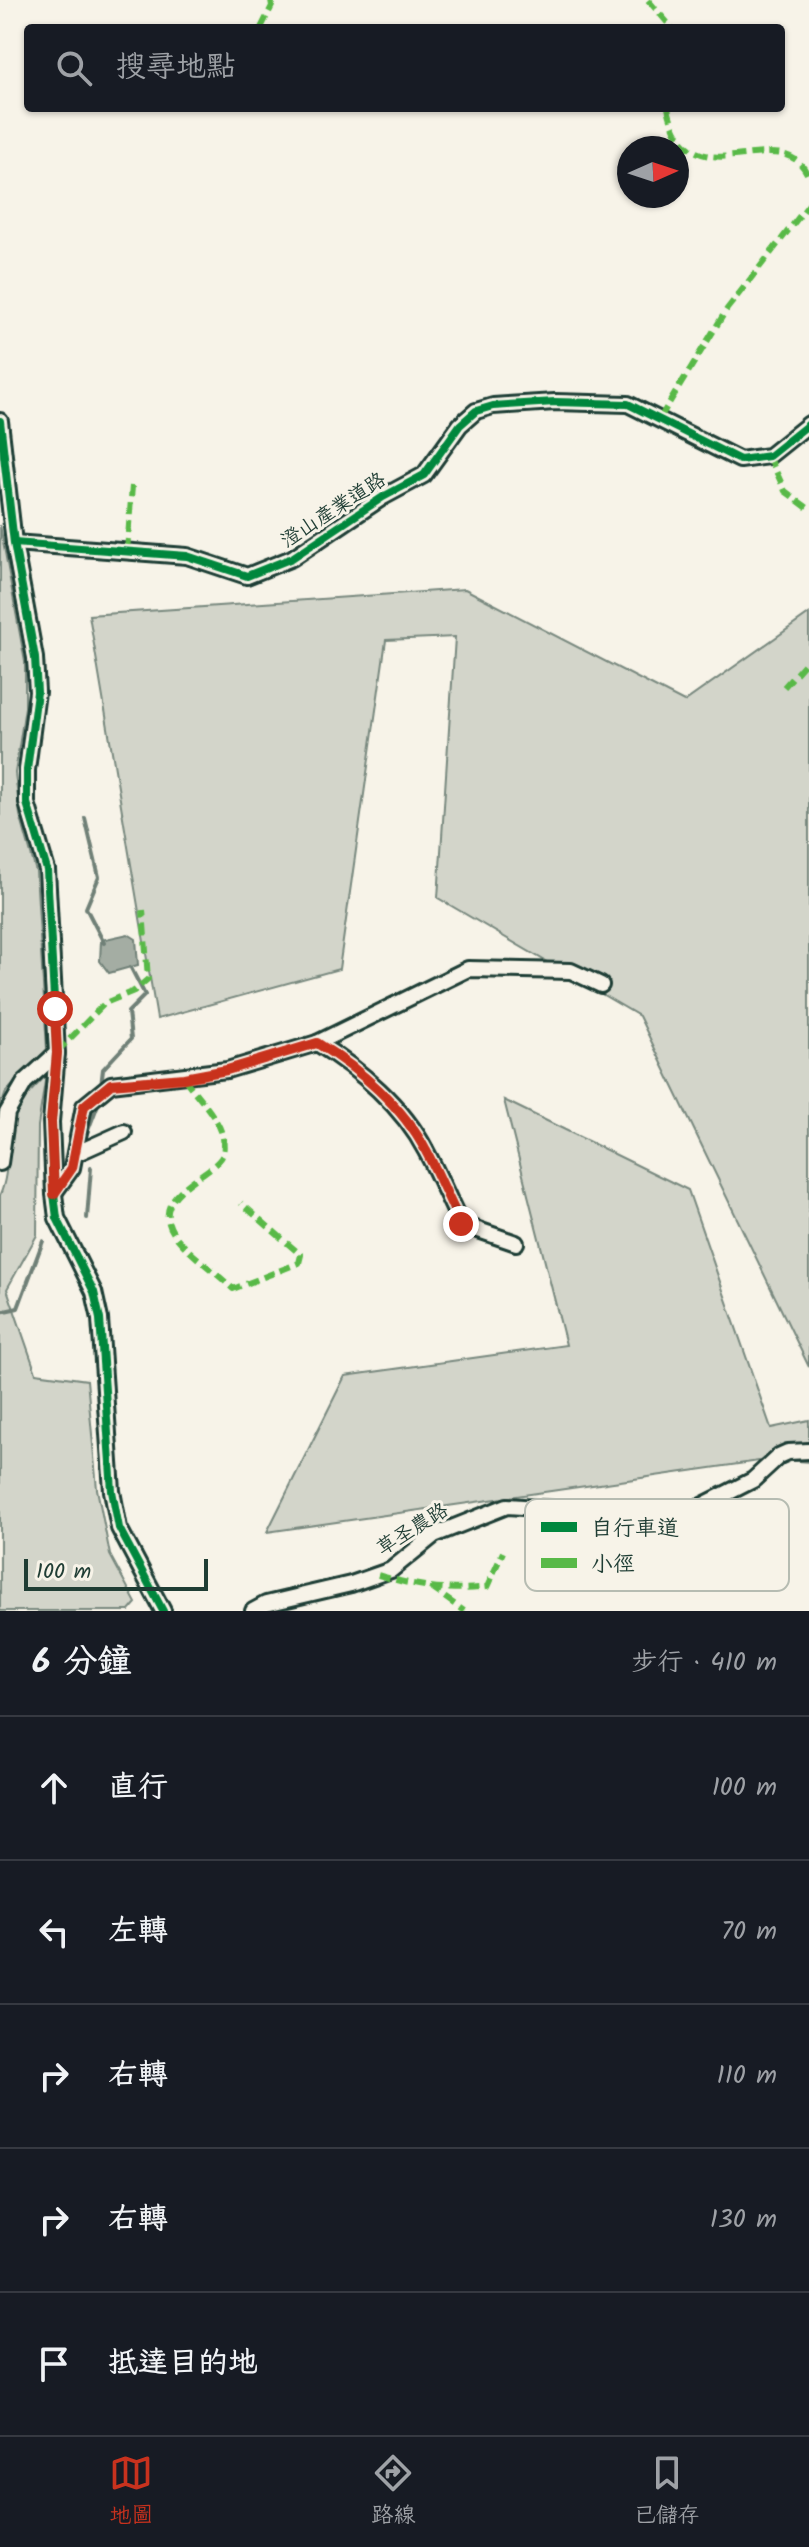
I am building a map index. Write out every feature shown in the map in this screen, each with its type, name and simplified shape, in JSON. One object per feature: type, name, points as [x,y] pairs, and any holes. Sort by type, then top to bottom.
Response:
[{"type":"street","name":"澄山產業道路","points":[[14,543],[187,556],[247,576],[292,558],[383,497],[424,475],[460,425],[476,411],[493,406],[555,402],[628,404],[740,460],[769,456],[809,424]]},
{"type":"street","points":[[0,421],[14,543],[35,658],[37,692],[27,770],[27,803],[47,870],[57,1053],[51,1122],[57,1218],[94,1292],[100,1319],[112,1491],[119,1528],[163,1611]]},
{"type":"street","points":[[54,1194],[72,1168],[84,1106],[111,1084],[184,1078],[227,1070],[317,1043],[468,969],[571,971],[601,985]]},
{"type":"street","points":[[317,1043],[350,1063],[394,1106],[425,1148],[461,1224],[516,1243]]},
{"type":"street","points":[[0,1163],[7,1113],[25,1082],[57,1053]]},
{"type":"street","points":[[75,1154],[124,1132]]},
{"type":"street","name":"草圣農路","points":[[716,1499],[753,1480],[788,1452],[809,1451]]},
{"type":"street","name":"草圣農路","points":[[253,1611],[266,1604],[351,1584],[391,1570],[434,1535],[507,1506],[525,1507]]},
{"type":"shaded area","points":[[0,525],[25,662],[25,707],[15,773],[20,815],[36,872],[47,1049],[6,1092],[0,1109]]},
{"type":"shaded area","points":[[465,589],[684,702],[809,614],[809,1367],[639,1016],[438,898],[455,637],[386,640],[339,969],[157,1019],[89,615]]},
{"type":"shaded area","points":[[128,934],[136,939],[138,965],[109,973],[100,961],[101,940]]},
{"type":"shaded area","points":[[46,1075],[38,1126],[37,1235],[7,1289],[36,1373],[87,1380],[97,1489],[110,1555],[136,1603],[129,1611],[0,1611],[0,1195],[13,1119],[20,1105]]},
{"type":"shaded area","points":[[504,1100],[688,1190],[771,1428],[809,1420],[809,1462],[773,1459],[267,1532],[345,1376],[566,1345]]},
{"type":"waterway","points":[[85,818],[99,877],[86,908],[104,943]]},
{"type":"waterway","points":[[101,1086],[103,1069],[131,1039],[128,1012],[145,995],[131,968]]},
{"type":"waterway","points":[[87,1133],[100,1099]]},
{"type":"waterway","points":[[87,1218],[91,1168]]},
{"type":"waterway","points":[[0,1312],[18,1308],[43,1241]]},
{"type":"marked path","points":[[263,24],[272,6],[271,0]]},
{"type":"marked path","points":[[648,0],[669,24]]},
{"type":"marked path","points":[[670,112],[679,137],[695,152],[715,157],[779,154],[797,160],[809,178]]},
{"type":"marked path","points":[[660,418],[727,309],[809,204]]},
{"type":"marked path","points":[[769,456],[785,491],[809,509]]},
{"type":"marked path","points":[[127,551],[132,486]]},
{"type":"marked path","points":[[784,687],[809,659]]},
{"type":"marked path","points":[[57,1052],[105,1003],[134,991],[148,979],[143,910]]},
{"type":"marked path","points":[[184,1078],[216,1120],[224,1150],[214,1166],[181,1190],[173,1200],[168,1211],[169,1224],[184,1246],[233,1289],[299,1263],[301,1255],[241,1203]]},
{"type":"marked path","points":[[378,1575],[432,1587],[487,1587],[503,1552]]},
{"type":"marked path","points":[[430,1587],[464,1611]]},
{"type":"cycle path","points":[[14,543],[187,556],[247,576],[292,558],[383,497],[424,475],[460,425],[476,411],[493,406],[555,402],[628,404],[740,460],[769,456],[809,424]]},
{"type":"cycle path","points":[[0,421],[14,543],[35,658],[37,692],[27,770],[27,803],[47,870],[57,1053],[51,1122],[57,1218],[94,1292],[100,1319],[112,1491],[119,1528],[163,1611]]},
{"type":"route","points":[[55,1009],[57,1053],[51,1122],[54,1194],[72,1168],[84,1106],[111,1084],[184,1078],[227,1070],[317,1043],[350,1063],[394,1106],[425,1148],[461,1224]]}]
